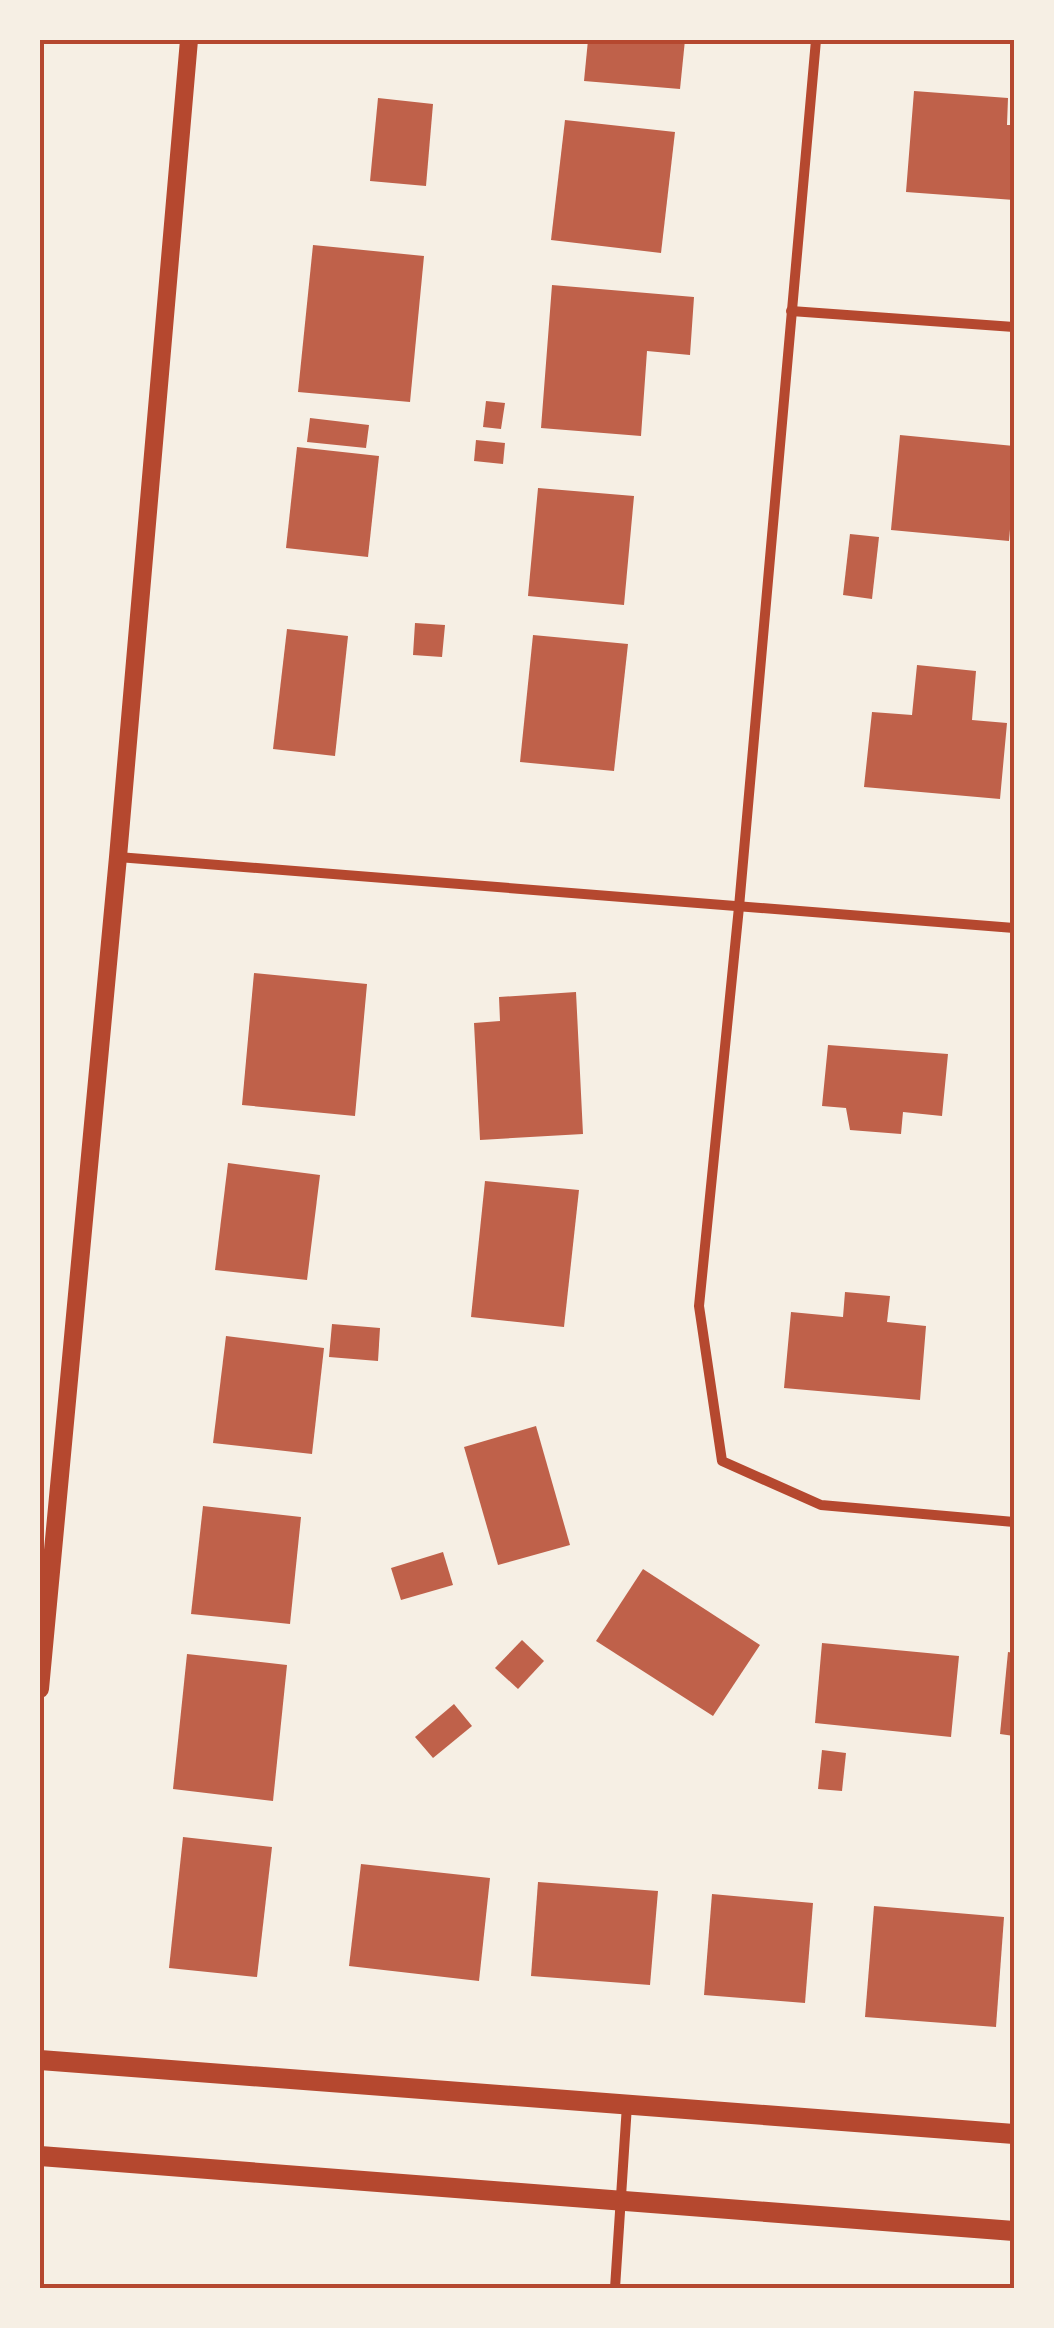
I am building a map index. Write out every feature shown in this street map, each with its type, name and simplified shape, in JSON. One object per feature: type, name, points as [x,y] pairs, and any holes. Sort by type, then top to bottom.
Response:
[{"type":"main road","points":[[40,2060],[1014,2134]]},
{"type":"main road","points":[[40,2156],[1014,2231]]},
{"type":"street","points":[[40,1688],[189,40]]},
{"type":"street","points":[[816,40],[699,1306],[722,1461],[822,1504],[1014,1522]]},
{"type":"street","points":[[792,310],[1014,327]]},
{"type":"street","points":[[118,856],[1014,928]]},
{"type":"street","points":[[616,2288],[627,2105]]},
{"type":"building","points":[[588,40],[685,40],[680,89],[584,81]]},
{"type":"building","points":[[914,91],[1008,98],[1007,125],[1014,125],[1014,200],[906,192]]},
{"type":"building","points":[[378,98],[433,104],[426,186],[370,181]]},
{"type":"building","points":[[565,120],[675,132],[661,253],[551,240]]},
{"type":"building","points":[[313,245],[424,256],[410,402],[298,392]]},
{"type":"building","points":[[552,285],[694,297],[690,355],[647,351],[641,436],[541,428]]},
{"type":"building","points":[[486,401],[505,403],[501,429],[483,427]]},
{"type":"building","points":[[310,418],[369,425],[366,448],[307,442]]},
{"type":"building","points":[[900,435],[1014,446],[1009,541],[891,530]]},
{"type":"building","points":[[476,440],[505,443],[503,464],[474,461]]},
{"type":"building","points":[[297,447],[379,456],[368,557],[286,548]]},
{"type":"building","points":[[538,488],[634,496],[624,605],[528,596]]},
{"type":"building","points":[[850,534],[879,537],[872,599],[843,595]]},
{"type":"building","points":[[415,623],[445,625],[442,657],[413,655]]},
{"type":"building","points":[[287,629],[348,636],[335,756],[273,749]]},
{"type":"building","points":[[533,635],[628,644],[614,771],[520,762]]},
{"type":"building","points":[[917,665],[976,671],[972,720],[1007,723],[1000,799],[864,787],[872,712],[912,715]]},
{"type":"building","points":[[254,973],[367,984],[355,1116],[242,1105]]},
{"type":"building","points":[[576,992],[583,1134],[480,1140],[474,1023],[500,1021],[499,997]]},
{"type":"building","points":[[828,1045],[948,1054],[942,1116],[903,1112],[901,1134],[850,1130],[846,1108],[822,1106]]},
{"type":"building","points":[[228,1163],[320,1175],[307,1280],[215,1270]]},
{"type":"building","points":[[485,1181],[579,1190],[564,1327],[471,1317]]},
{"type":"building","points":[[845,1292],[890,1296],[887,1322],[926,1326],[920,1400],[784,1388],[791,1312],[843,1317]]},
{"type":"building","points":[[332,1324],[380,1328],[378,1361],[329,1357]]},
{"type":"building","points":[[226,1336],[324,1348],[312,1454],[213,1443]]},
{"type":"building","points":[[536,1426],[570,1545],[498,1565],[464,1447]]},
{"type":"building","points":[[203,1506],[301,1517],[290,1624],[191,1614]]},
{"type":"building","points":[[443,1552],[453,1585],[401,1600],[391,1568]]},
{"type":"building","points":[[643,1569],[760,1645],[713,1716],[596,1641]]},
{"type":"building","points":[[522,1640],[544,1661],[518,1689],[495,1668]]},
{"type":"building","points":[[822,1643],[959,1656],[951,1737],[815,1723]]},
{"type":"building","points":[[1008,1652],[1014,1653],[1014,1736],[1000,1734]]},
{"type":"building","points":[[187,1654],[287,1665],[273,1801],[173,1789]]},
{"type":"building","points":[[454,1704],[472,1726],[433,1758],[415,1737]]},
{"type":"building","points":[[822,1750],[846,1753],[842,1791],[818,1789]]},
{"type":"building","points":[[183,1837],[272,1847],[257,1977],[169,1968]]},
{"type":"building","points":[[361,1864],[490,1878],[479,1981],[349,1966]]},
{"type":"building","points":[[538,1882],[658,1891],[650,1985],[531,1976]]},
{"type":"building","points":[[712,1894],[813,1903],[805,2003],[704,1995]]},
{"type":"building","points":[[874,1906],[1004,1917],[996,2027],[865,2017]]}]
